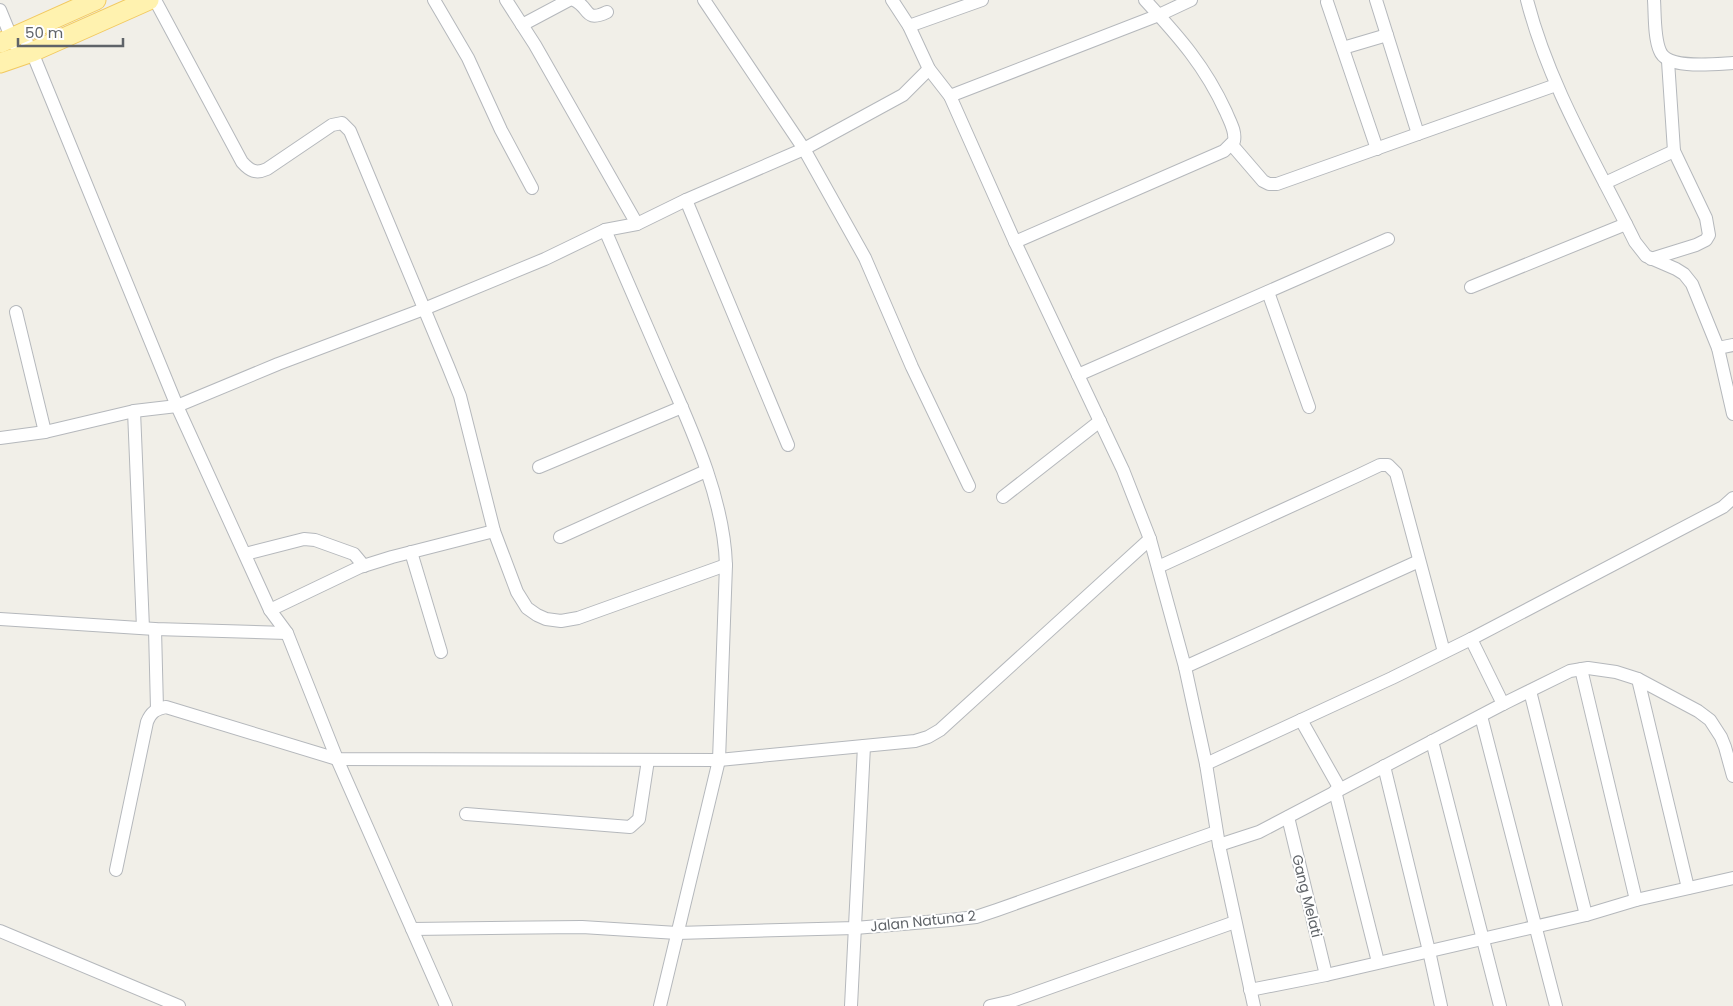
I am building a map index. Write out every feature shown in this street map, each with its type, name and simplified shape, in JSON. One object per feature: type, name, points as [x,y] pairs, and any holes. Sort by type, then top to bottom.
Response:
[{"type":"main road","points":[[11,38],[96,0]]},
{"type":"main road","points":[[0,63],[149,0]]},
{"type":"street","points":[[155,0],[242,162],[249,169],[258,172],[267,169],[332,125],[342,123],[348,128],[460,396],[494,531],[517,592],[527,608],[537,615],[553,620],[561,621],[578,618],[726,565]]},
{"type":"street","points":[[434,0],[468,58],[532,188]]},
{"type":"street","points":[[506,0],[535,45],[637,224]]},
{"type":"street","points":[[522,24],[569,0]]},
{"type":"street","points":[[574,0],[590,16],[595,17],[607,12]]},
{"type":"street","points":[[704,0],[804,148],[865,258],[912,367],[969,486]]},
{"type":"street","points":[[892,0],[909,26],[929,69],[950,96],[1015,242],[1100,420],[1134,496],[1150,539],[1185,667],[1206,764],[1218,839],[1254,1006]]},
{"type":"street","points":[[909,26],[982,0]]},
{"type":"street","points":[[1015,242],[1232,146],[1234,133],[1214,86],[1182,42],[1145,0]]},
{"type":"street","points":[[950,96],[1159,15],[1191,0]]},
{"type":"street","points":[[1376,0],[1418,134]]},
{"type":"street","points":[[1526,0],[1532,22],[1556,85],[1640,250],[1651,259],[1676,269],[1688,278],[1692,284],[1718,348],[1733,414]]},
{"type":"street","points":[[1654,0],[1658,46],[1661,54],[1668,61],[1708,64],[1733,63]]},
{"type":"street","points":[[1327,2],[1377,149]]},
{"type":"street","points":[[0,10],[11,38],[25,54],[177,406],[270,610],[287,633],[337,759],[446,1006]]},
{"type":"street","points":[[1343,48],[1387,35]]},
{"type":"street","points":[[1651,259],[1696,245],[1706,240],[1709,235],[1706,218],[1674,151],[1668,61]]},
{"type":"street","points":[[0,438],[45,432],[134,412],[177,406],[278,364],[424,309],[545,259],[605,230],[637,224],[686,200],[804,148],[903,95],[929,69]]},
{"type":"street","points":[[1232,146],[1266,184],[1272,185],[1556,85]]},
{"type":"street","points":[[1605,183],[1674,151]]},
{"type":"street","points":[[686,200],[788,446]]},
{"type":"street","points":[[1471,287],[1626,224]]},
{"type":"street","points":[[605,230],[682,407],[706,471],[726,544],[719,760],[660,1006]]},
{"type":"street","points":[[1078,375],[1388,239]]},
{"type":"street","points":[[1268,292],[1309,407]]},
{"type":"street","points":[[16,312],[45,432]]},
{"type":"street","points":[[1718,348],[1733,345]]},
{"type":"street","points":[[539,467],[682,407]]},
{"type":"street","points":[[134,412],[149,628],[158,709]]},
{"type":"street","points":[[1003,497],[1100,420]]},
{"type":"street","points":[[1158,567],[1359,475],[1384,465],[1391,467],[1396,473],[1444,652]]},
{"type":"street","points":[[560,537],[706,471]]},
{"type":"street","points":[[1206,764],[1471,639],[1723,507],[1733,498]]},
{"type":"street","points":[[270,610],[364,566],[494,531]]},
{"type":"street","points":[[245,554],[304,539],[314,540],[354,554],[364,566]]},
{"type":"street","points":[[116,870],[147,722],[150,714],[158,709],[166,707],[337,759],[719,760],[923,739],[940,730],[1150,539]]},
{"type":"street","points":[[411,552],[441,652]]},
{"type":"street","points":[[1185,667],[1419,561]]},
{"type":"street","points":[[0,619],[149,628],[287,633]]},
{"type":"street","points":[[1471,639],[1503,704]]},
{"type":"street","points":[[1636,900],[1581,669],[1597,668],[1638,679],[1698,711],[1710,720],[1726,747],[1733,776]]},
{"type":"street","name":"Jalan Natuna 2","points":[[412,929],[582,927],[676,933],[855,928],[976,917],[1218,839],[1259,832],[1503,704],[1570,671],[1581,669]]},
{"type":"street","points":[[1638,679],[1688,888]]},
{"type":"street","points":[[1530,691],[1586,915]]},
{"type":"street","points":[[1481,716],[1556,1006]]},
{"type":"street","points":[[1301,720],[1337,790],[1378,962]]},
{"type":"street","points":[[1432,741],[1500,1006]]},
{"type":"street","points":[[851,1006],[864,746]]},
{"type":"street","points":[[466,814],[630,827],[639,819],[648,760]]},
{"type":"street","points":[[1384,766],[1429,951],[1440,1006]]},
{"type":"street","name":"Gang Melati","points":[[1288,817],[1326,975]]},
{"type":"street","points":[[1250,990],[1326,975],[1586,915],[1636,900],[1733,878]]},
{"type":"street","points":[[990,1006],[1012,1003],[1236,922]]},
{"type":"street","points":[[0,931],[179,1006]]}]
